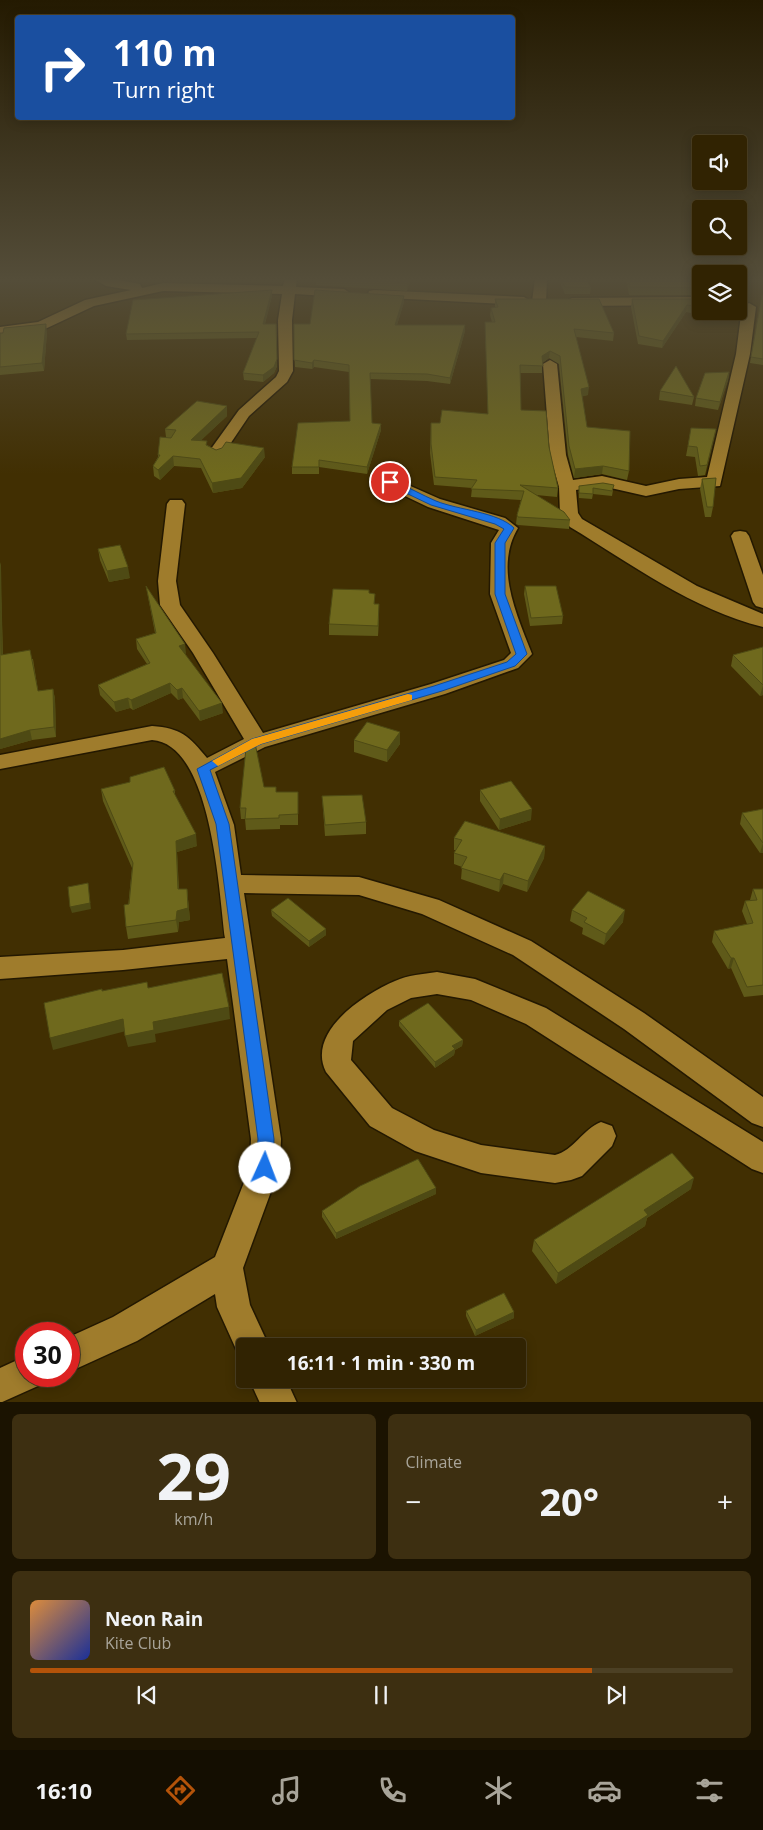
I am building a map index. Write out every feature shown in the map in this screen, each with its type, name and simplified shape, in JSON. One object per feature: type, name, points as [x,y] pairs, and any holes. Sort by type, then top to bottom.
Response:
[{"type":"street","points":[[216,453],[244,413],[282,379],[286,371],[285,343]]},
{"type":"street","points":[[567,487],[583,482],[602,482],[646,491],[679,484],[714,482],[745,343]]},
{"type":"street","points":[[550,364],[558,455],[567,487],[569,514],[576,522],[698,595],[734,612],[763,621]]},
{"type":"street","points":[[203,769],[257,742],[438,689],[511,664],[522,654],[500,594],[500,543],[509,528],[499,522],[434,503],[390,482]]},
{"type":"street","points":[[176,504],[167,581],[170,605],[203,653],[257,742]]},
{"type":"street","points":[[740,536],[763,602]]},
{"type":"street","points":[[0,762],[152,733],[168,734],[184,744],[203,769],[222,824],[266,1139],[265,1168],[228,1268],[234,1307],[248,1338]]},
{"type":"street","points":[[231,884],[359,886],[430,907],[522,948],[634,1021],[763,1114]]},
{"type":"street","points":[[0,968],[123,960],[240,946]]},
{"type":"street","points":[[602,1136],[571,1166],[555,1169],[480,1159],[426,1141],[381,1117],[351,1084],[336,1063],[340,1036],[377,1002],[406,988],[437,983],[475,990],[536,1016],[763,1159]]},
{"type":"street","points":[[80,1349],[125,1329],[228,1268]]},
{"type":"street","points":[[0,1386],[15,1379]]},
{"type":"street","points":[[271,1388],[278,1402]]},
{"type":"building","points":[[0,343],[44,343],[42,363],[0,367]]},
{"type":"building","points":[[255,343],[277,343],[277,359],[274,367],[263,375],[243,373]]},
{"type":"building","points":[[294,343],[460,343],[450,378],[427,374],[370,373],[372,423],[381,424],[367,467],[319,460],[319,467],[292,467],[298,423],[350,421],[349,365],[314,360],[312,363],[294,360]]},
{"type":"building","points":[[486,343],[578,343],[589,387],[581,389],[587,427],[630,431],[629,471],[603,466],[575,469],[569,446],[560,356],[550,351],[542,356],[543,366],[520,365],[521,410],[546,411],[549,447],[558,488],[520,485],[564,512],[570,520],[518,517],[524,491],[471,489],[477,480],[435,477],[431,444],[431,423],[440,423],[442,410],[488,414]]},
{"type":"building","points":[[753,343],[763,343],[763,359],[751,357]]},
{"type":"building","points":[[676,366],[694,397],[660,391]]},
{"type":"building","points":[[729,372],[720,402],[696,398],[705,373]]},
{"type":"building","points":[[197,401],[227,406],[191,440],[207,441],[206,445],[216,450],[222,448],[226,442],[264,448],[241,478],[212,483],[200,459],[173,456],[158,470],[153,466],[160,455],[158,455],[160,437],[171,438],[176,430],[165,429]]},
{"type":"building","points":[[691,428],[716,429],[707,465],[700,466],[697,447],[688,446]]},
{"type":"building","points":[[716,478],[713,507],[707,507],[702,479]]},
{"type":"building","points":[[603,483],[614,485],[612,491],[593,488],[593,494],[579,493],[579,486]]},
{"type":"building","points":[[120,545],[128,567],[107,571],[98,549]]},
{"type":"building","points":[[146,586],[185,644],[179,646],[222,703],[199,711],[182,688],[177,690],[170,683],[131,700],[128,698],[114,702],[98,685],[150,663],[136,639],[156,633]]},
{"type":"building","points":[[525,586],[556,586],[563,616],[531,618]]},
{"type":"building","points":[[333,589],[369,590],[369,593],[375,594],[374,604],[379,604],[378,626],[329,624]]},
{"type":"building","points":[[0,611],[1,655],[30,650],[38,691],[53,689],[54,727],[30,730],[0,739]]},
{"type":"building","points":[[763,647],[763,685],[733,655]]},
{"type":"building","points":[[367,722],[400,732],[387,750],[354,740]]},
{"type":"building","points":[[255,743],[264,787],[276,787],[276,792],[298,792],[298,814],[279,815],[279,818],[245,819],[246,808],[240,808],[246,748]]},
{"type":"building","points":[[164,767],[175,791],[173,791],[196,834],[176,841],[178,889],[187,889],[188,908],[177,911],[176,920],[126,927],[124,905],[129,904],[133,863],[101,789],[130,782],[130,777]]},
{"type":"building","points":[[511,781],[532,809],[500,819],[480,790]]},
{"type":"building","points":[[362,795],[366,822],[325,825],[322,796]]},
{"type":"building","points":[[763,809],[763,843],[742,813]]},
{"type":"building","points":[[465,821],[545,846],[528,881],[504,873],[500,880],[461,868],[467,857],[454,853],[462,840],[454,838]]},
{"type":"building","points":[[88,883],[90,903],[70,907],[68,887]]},
{"type":"building","points":[[753,889],[763,889],[763,985],[747,987],[734,958],[731,958],[714,931],[753,923],[745,901],[757,900]]},
{"type":"building","points":[[588,891],[625,910],[606,934],[584,922],[587,918],[572,910]]},
{"type":"building","points":[[288,898],[326,929],[309,941],[271,910]]},
{"type":"building","points":[[222,973],[229,1007],[153,1022],[154,1030],[125,1036],[123,1019],[50,1038],[44,1003],[102,989],[102,991],[147,982],[148,988]]},
{"type":"building","points":[[428,1003],[463,1040],[452,1046],[455,1049],[435,1062],[399,1021]]},
{"type":"building","points":[[672,1153],[694,1178],[644,1210],[648,1215],[558,1273],[534,1240]]},
{"type":"building","points":[[418,1159],[436,1188],[336,1233],[322,1211],[360,1186]]},
{"type":"building","points":[[504,1293],[514,1312],[476,1330],[466,1311]]},
{"type":"slow traffic","points":[[218,761],[257,742],[408,698]]},
{"type":"route","points":[[265,1168],[266,1139],[222,824],[203,769],[257,742],[438,689],[511,664],[522,654],[500,594],[500,543],[509,528],[499,522],[434,503],[390,482]]}]
